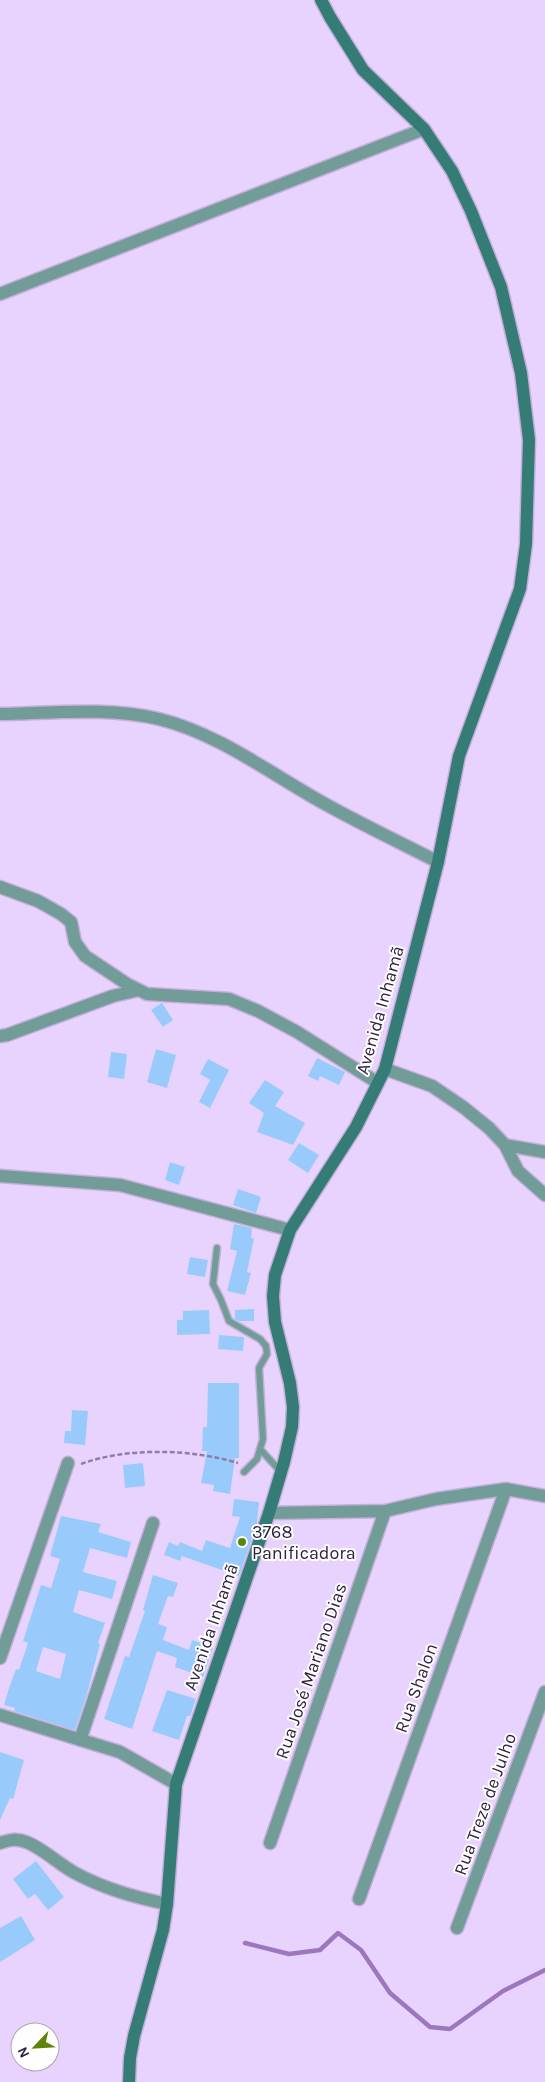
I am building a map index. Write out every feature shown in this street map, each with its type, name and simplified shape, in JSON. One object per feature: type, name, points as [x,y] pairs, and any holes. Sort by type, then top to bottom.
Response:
[{"type":"street","name":"Avenida Inhamã","points":[[129,2082],[130,2058],[134,2036],[163,1930],[167,1904],[176,1784],[269,1513],[292,1427],[293,1407],[290,1383],[275,1322],[273,1296],[275,1275],[290,1230],[356,1128],[385,1069],[438,862],[459,756],[520,589],[526,544],[529,440],[521,372],[501,287],[471,211],[452,171],[424,129],[364,70],[330,17],[322,0]]},
{"type":"street","points":[[0,294],[424,129]]},
{"type":"street","points":[[0,714],[128,714],[160,720],[203,735],[326,804],[438,862]]},
{"type":"street","points":[[0,887],[38,902],[61,914],[71,922],[75,942],[85,956],[139,990],[155,995],[229,1000],[258,1010],[378,1083]]},
{"type":"street","points":[[0,1036],[113,996],[139,990]]},
{"type":"street","points":[[385,1069],[432,1086],[463,1107],[489,1128],[505,1145],[518,1171],[545,1195]]},
{"type":"street","points":[[505,1145],[545,1152]]},
{"type":"street","points":[[0,1176],[120,1185],[290,1230]]},
{"type":"street","points":[[0,1658],[67,1467]]},
{"type":"street","points":[[269,1513],[385,1511],[436,1499],[506,1489],[545,1496]]},
{"type":"street","name":"Rua Shalon","points":[[359,1899],[506,1489]]},
{"type":"street","name":"Rua José Mariano Dias","points":[[270,1843],[385,1511]]},
{"type":"street","points":[[80,1740],[153,1523]]},
{"type":"street","name":"Rua Treze de Julho","points":[[457,1928],[544,1697]]},
{"type":"street","points":[[0,1715],[120,1752],[176,1784]]},
{"type":"street","points":[[0,1843],[19,1839],[28,1842],[73,1872],[102,1887],[121,1894],[167,1904]]},
{"type":"lane","points":[[217,1248],[213,1284],[225,1313],[229,1321],[260,1339],[266,1346],[267,1354],[259,1368],[263,1439],[257,1459],[244,1472]]},
{"type":"lane","points":[[267,1354],[282,1352]]},
{"type":"lane","points":[[260,1449],[281,1472]]},
{"type":"path","points":[[67,1467],[121,1454],[166,1453],[199,1454],[249,1466]]},
{"type":"building","points":[[162,1003],[173,1020],[163,1027],[151,1010]]},
{"type":"building","points":[[156,1049],[176,1055],[167,1088],[147,1082]]},
{"type":"building","points":[[111,1052],[127,1054],[124,1079],[108,1077]]},
{"type":"building","points":[[317,1058],[345,1072],[339,1085],[320,1076],[318,1081],[308,1076]]},
{"type":"building","points":[[208,1059],[229,1070],[210,1108],[199,1102],[210,1080],[200,1074]]},
{"type":"building","points":[[265,1080],[284,1092],[275,1106],[305,1123],[293,1145],[257,1132],[264,1113],[249,1103]]},
{"type":"building","points":[[299,1143],[319,1155],[308,1173],[288,1160]]},
{"type":"building","points":[[170,1162],[185,1167],[179,1185],[165,1180]]},
{"type":"building","points":[[238,1189],[261,1197],[256,1213],[233,1205]]},
{"type":"building","points":[[234,1224],[252,1228],[251,1238],[254,1239],[247,1272],[251,1273],[245,1295],[227,1291],[237,1251],[230,1249]]},
{"type":"building","points":[[190,1257],[208,1260],[205,1277],[187,1274]]},
{"type":"building","points":[[254,1309],[254,1321],[239,1321],[235,1319],[235,1310]]},
{"type":"building","points":[[209,1310],[210,1334],[177,1335],[177,1320],[183,1320],[183,1311]]},
{"type":"building","points":[[219,1335],[244,1337],[243,1351],[218,1349]]},
{"type":"building","points":[[208,1383],[239,1383],[239,1458],[235,1458],[230,1494],[213,1491],[214,1485],[201,1483],[207,1451],[202,1451],[203,1427],[207,1427]]},
{"type":"building","points":[[72,1410],[88,1411],[85,1445],[64,1443],[65,1431],[71,1431]]},
{"type":"building","points":[[143,1463],[145,1486],[125,1488],[123,1465]]},
{"type":"building","points":[[234,1499],[259,1502],[257,1523],[239,1576],[182,1556],[180,1561],[164,1555],[169,1542],[178,1546],[180,1542],[202,1551],[206,1540],[230,1548],[240,1517],[232,1516]]},
{"type":"building","points":[[61,1516],[101,1524],[98,1532],[131,1542],[127,1558],[90,1548],[83,1572],[117,1581],[112,1599],[79,1590],[73,1612],[105,1623],[98,1643],[100,1644],[87,1694],[75,1730],[14,1711],[15,1708],[4,1705],[16,1669],[19,1670],[28,1643],[23,1641],[41,1585],[51,1588],[60,1559],[50,1556]],"holes":[[[43,1647],[66,1654],[60,1679],[36,1671]]]},
{"type":"building","points":[[153,1575],[178,1583],[173,1597],[168,1596],[158,1624],[167,1627],[163,1640],[189,1650],[192,1640],[213,1647],[203,1677],[175,1667],[177,1658],[157,1651],[132,1729],[104,1719],[125,1656],[129,1657],[145,1611],[143,1610]]},
{"type":"building","points":[[167,1690],[196,1699],[190,1716],[187,1716],[179,1740],[152,1731]]},
{"type":"building","points":[[0,1752],[24,1760],[13,1799],[10,1798],[0,1820]]},
{"type":"building","points":[[36,1861],[64,1897],[48,1910],[35,1894],[28,1899],[13,1879]]},
{"type":"building","points":[[21,1916],[35,1940],[0,1962],[0,1928]]},
{"type":"waterway","points":[[245,1943],[289,1954],[320,1950],[338,1933],[361,1950],[390,1993],[430,2027],[450,2029],[503,1991],[545,1970]]},
{"type":"place","name":"3768 Panificadora","points":[[242,1542]]}]
